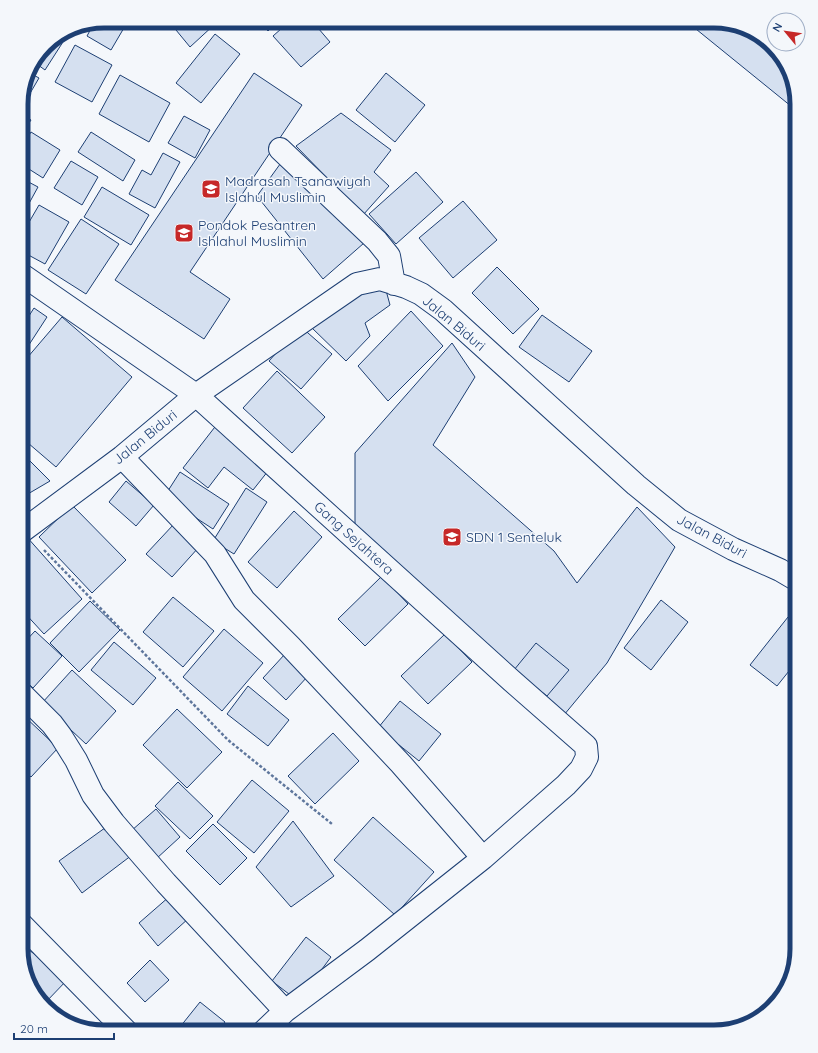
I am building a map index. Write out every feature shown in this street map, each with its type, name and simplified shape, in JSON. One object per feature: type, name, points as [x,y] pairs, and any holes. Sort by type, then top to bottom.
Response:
[{"type":"street","points":[[280,149],[377,241],[389,256],[394,284]]},
{"type":"street","name":"Gang Sejahtera","points":[[28,279],[196,395],[586,746],[587,757],[581,769],[566,785],[483,858],[367,950],[286,1011],[271,1025]]},
{"type":"street","name":"Jalan Biduri","points":[[28,527],[122,457],[196,395],[357,284],[380,280],[406,286],[421,294],[442,310],[636,485],[678,520],[733,549],[790,576]]},
{"type":"street","points":[[122,457],[215,554],[244,600],[290,646],[401,764],[483,858]]},
{"type":"street","points":[[28,700],[52,724],[61,736],[76,760],[93,795],[114,823],[166,883],[286,1011]]},
{"type":"street","points":[[28,931],[121,1025]]},
{"type":"path","points":[[28,537],[228,740],[332,824]]},
{"type":"building","points":[[124,28],[111,50],[87,36],[91,29]]},
{"type":"building","points":[[178,28],[211,28],[190,47],[176,30]]},
{"type":"building","points":[[282,28],[318,28],[330,42],[301,67],[273,36]]},
{"type":"building","points":[[695,28],[719,28],[734,31],[752,38],[764,47],[766,52],[771,54],[782,70],[789,89],[790,105]]},
{"type":"building","points":[[215,34],[240,54],[201,103],[176,83]]},
{"type":"building","points":[[65,39],[45,70],[39,66],[41,62],[54,47]]},
{"type":"building","points":[[75,45],[112,65],[92,102],[55,82]]},
{"type":"building","name":"Madrasah Tsanawiyah Islahul Muslimin","points":[[254,73],[302,105],[190,272],[230,299],[204,339],[115,280]]},
{"type":"building","points":[[386,73],[425,105],[395,142],[356,110]]},
{"type":"building","points":[[34,75],[39,78],[29,96]]},
{"type":"building","points":[[120,75],[170,103],[149,142],[99,114]]},
{"type":"building","points":[[341,113],[391,150],[374,172],[389,186],[363,215],[296,146]]},
{"type":"building","points":[[184,116],[210,130],[195,158],[168,143]]},
{"type":"building","points":[[31,132],[60,150],[43,178],[28,168],[28,137]]},
{"type":"building","points":[[91,132],[135,160],[123,181],[78,152]]},
{"type":"building","points":[[163,153],[180,162],[155,208],[129,194],[142,170],[151,175]]},
{"type":"building","points":[[283,160],[364,243],[323,279],[257,196]]},
{"type":"building","points":[[71,161],[98,177],[82,205],[54,188]]},
{"type":"building","points":[[416,172],[443,202],[396,244],[369,214]]},
{"type":"building","points":[[28,182],[38,187],[28,205]]},
{"type":"building","points":[[102,187],[149,215],[131,245],[84,217]]},
{"type":"building","points":[[463,201],[497,240],[453,278],[419,238]]},
{"type":"building","points":[[39,205],[69,222],[45,264],[28,255],[28,224]]},
{"type":"building","points":[[81,219],[119,244],[86,294],[48,270]]},
{"type":"building","points":[[497,267],[539,309],[513,334],[472,293]]},
{"type":"building","points":[[384,283],[390,305],[365,323],[370,336],[346,361],[311,327],[340,303]]},
{"type":"building","points":[[34,308],[47,317],[28,346],[28,317]]},
{"type":"building","points":[[411,311],[443,346],[388,401],[358,366]]},
{"type":"building","points":[[542,315],[592,351],[569,382],[519,347]]},
{"type":"building","points":[[62,317],[132,377],[56,467],[28,443],[28,357]]},
{"type":"building","points":[[300,326],[332,354],[301,389],[269,361]]},
{"type":"building","name":"SDN 1 Senteluk","points":[[452,343],[475,377],[433,445],[554,551],[577,583],[637,507],[675,547],[607,663],[559,721],[355,527],[355,453]]},
{"type":"building","points":[[277,371],[325,417],[292,453],[243,408]]},
{"type":"building","points":[[218,423],[272,466],[253,490],[224,467],[208,488],[183,468]]},
{"type":"building","points":[[28,459],[50,481],[28,494]]},
{"type":"building","points":[[180,472],[229,504],[213,529],[164,497]]},
{"type":"building","points":[[126,481],[154,505],[136,526],[109,502]]},
{"type":"building","points":[[246,488],[267,502],[234,554],[213,541]]},
{"type":"building","points":[[72,505],[126,560],[92,593],[39,537]]},
{"type":"building","points":[[294,511],[322,537],[277,588],[248,562]]},
{"type":"building","points":[[174,524],[199,547],[172,577],[146,554]]},
{"type":"building","points":[[28,538],[82,599],[44,634],[28,617]]},
{"type":"building","points":[[382,576],[408,604],[365,646],[338,619]]},
{"type":"building","points":[[173,597],[214,631],[183,667],[143,632]]},
{"type":"building","points":[[661,600],[688,622],[651,670],[624,648]]},
{"type":"building","points":[[90,601],[120,630],[79,672],[50,643]]},
{"type":"building","points":[[788,617],[790,619],[790,670],[777,686],[750,665]]},
{"type":"building","points":[[224,629],[263,663],[222,711],[183,677]]},
{"type":"building","points":[[35,631],[62,656],[33,688],[28,683],[28,638]]},
{"type":"building","points":[[445,634],[472,662],[428,704],[401,676]]},
{"type":"building","points":[[114,642],[156,678],[133,705],[91,670]]},
{"type":"building","points":[[536,643],[569,670],[547,696],[514,670]]},
{"type":"building","points":[[285,654],[308,676],[286,700],[263,678]]},
{"type":"building","points":[[72,670],[116,711],[86,744],[42,703]]},
{"type":"building","points":[[248,686],[289,720],[268,746],[227,714]]},
{"type":"building","points":[[400,701],[441,734],[419,761],[378,728]]},
{"type":"building","points":[[177,709],[222,752],[187,788],[143,745]]},
{"type":"building","points":[[28,720],[58,748],[31,777],[28,774]]},
{"type":"building","points":[[333,733],[359,761],[315,804],[288,776]]},
{"type":"building","points":[[252,780],[289,811],[254,853],[217,822]]},
{"type":"building","points":[[178,782],[213,816],[190,839],[155,806]]},
{"type":"building","points":[[156,809],[180,837],[156,859],[131,831]]},
{"type":"building","points":[[373,817],[434,872],[395,915],[334,860]]},
{"type":"building","points":[[293,821],[334,876],[291,907],[256,867]]},
{"type":"building","points":[[213,824],[247,858],[220,885],[186,851]]},
{"type":"building","points":[[109,825],[132,855],[82,893],[59,861]]},
{"type":"building","points":[[170,896],[189,918],[158,946],[139,923]]},
{"type":"building","points":[[306,937],[331,957],[298,1001],[272,981]]},
{"type":"building","points":[[28,951],[68,979],[48,1000],[38,987],[34,978]]},
{"type":"building","points":[[150,960],[169,980],[145,1002],[127,983]]},
{"type":"building","points":[[200,1002],[225,1022],[223,1025],[182,1025]]},
{"type":"place","name":"Madrasah Tsanawiyah Islahul Muslimin","points":[[211,189]]},
{"type":"place","name":"Pondok Pesantren Ishlahul Muslimin","points":[[184,233]]},
{"type":"place","name":"SDN 1 Senteluk","points":[[452,537]]}]
